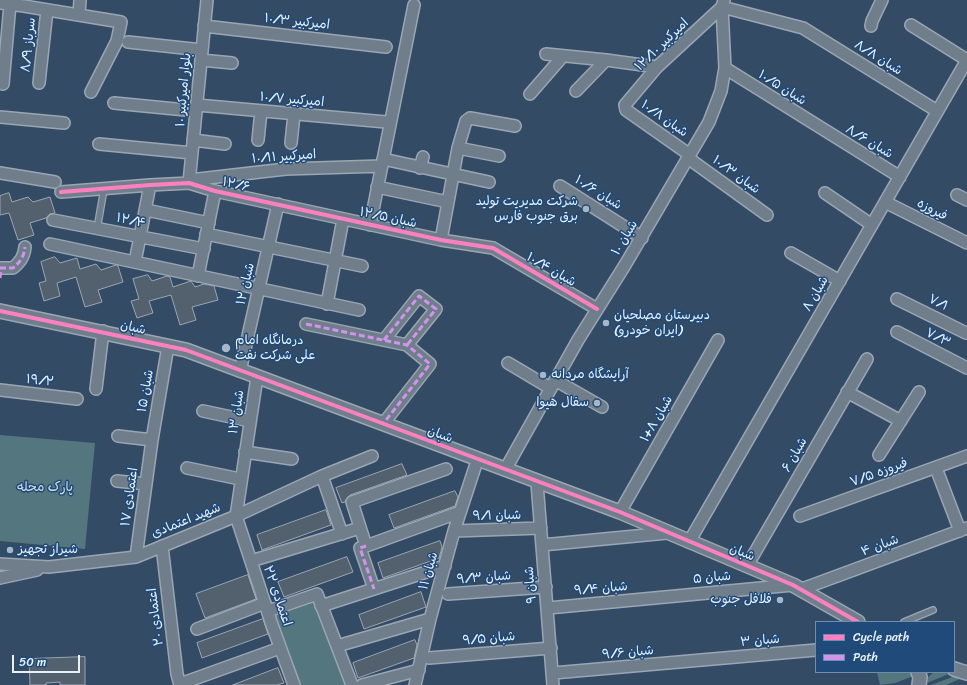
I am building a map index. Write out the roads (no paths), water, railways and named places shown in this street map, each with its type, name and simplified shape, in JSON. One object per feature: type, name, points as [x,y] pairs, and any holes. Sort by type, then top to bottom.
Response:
[{"type":"street","points":[[79,15],[80,0]]},
{"type":"street","name":"۱۰ بلوار امیرکبیر","points":[[190,182],[207,0]]},
{"type":"street","points":[[871,26],[882,0]]},
{"type":"street","points":[[3,84],[3,3],[24,3],[47,10],[120,22],[117,41],[92,92]]},
{"type":"street","name":"۸/۸ شبان","points":[[723,4],[803,28],[937,111]]},
{"type":"street","name":"۱۲/۱۰ امیرکبیر","points":[[625,105],[657,67],[723,4]]},
{"type":"street","name":"۱۰ شبان","points":[[506,470],[552,384],[642,238],[709,122],[721,91],[725,68],[723,4]]},
{"type":"street","points":[[370,225],[414,5]]},
{"type":"street","name":"۸/۹ سرباز","points":[[39,83],[47,10]]},
{"type":"street","points":[[911,24],[967,60]]},
{"type":"street","name":"۱۰/۳ امیرکبیر","points":[[204,26],[386,46]]},
{"type":"street","points":[[128,42],[202,55],[232,63]]},
{"type":"street","points":[[546,54],[657,67]]},
{"type":"street","points":[[530,94],[563,56]]},
{"type":"street","points":[[576,91],[606,60]]},
{"type":"street","name":"۸ شبان","points":[[689,542],[967,60]]},
{"type":"street","name":"۱۰/۵ شبان","points":[[725,68],[824,131]]},
{"type":"street","name":"۱۰/۷ امیرکبیر","points":[[114,103],[261,111],[386,122]]},
{"type":"street","name":"۱۰/۸ شبان","points":[[625,105],[626,110],[689,156]]},
{"type":"street","points":[[258,140],[261,111]]},
{"type":"street","points":[[291,143],[294,114]]},
{"type":"street","points":[[0,117],[64,123]]},
{"type":"street","points":[[441,240],[458,148],[467,119],[515,126]]},
{"type":"street","name":"۸/۶ شبان","points":[[824,131],[900,177]]},
{"type":"street","points":[[194,140],[225,144]]},
{"type":"street","points":[[99,144],[192,153]]},
{"type":"street","points":[[458,148],[499,156]]},
{"type":"street","name":"۱۰/۳ شبان","points":[[689,156],[767,215]]},
{"type":"street","name":"۱۰/۱۱ امیرکبیر","points":[[62,192],[190,182],[286,169],[422,162],[453,175],[489,182]]},
{"type":"street","points":[[0,173],[55,182]]},
{"type":"street","name":"۱۲/۶","points":[[190,182],[215,191],[278,204]]},
{"type":"street","points":[[135,262],[150,185]]},
{"type":"street","name":"۱۰/۶ شبان","points":[[560,186],[642,238]]},
{"type":"street","points":[[377,187],[416,191],[448,202]]},
{"type":"street","points":[[198,276],[215,191]]},
{"type":"street","points":[[825,193],[872,225]]},
{"type":"street","name":"فیروزه","points":[[885,202],[967,243]]},
{"type":"street","name":"۱۲/۵ شبان","points":[[278,204],[441,240],[494,248]]},
{"type":"street","name":"۱۲ شبان","points":[[240,371],[278,204]]},
{"type":"street","points":[[146,210],[269,246],[362,266]]},
{"type":"street","points":[[327,304],[343,219]]},
{"type":"street","name":"۱۲/۴","points":[[53,220],[204,249]]},
{"type":"street","points":[[50,244],[359,310]]},
{"type":"street","points":[[0,271],[13,268],[21,261],[25,252],[25,247]]},
{"type":"street","name":"۱۰/۴ شبان","points":[[494,248],[598,309]]},
{"type":"street","points":[[791,254],[840,281]]},
{"type":"street","points":[[384,340],[419,296],[436,309],[407,344]]},
{"type":"street","name":"۷/۱","points":[[897,298],[967,334]]},
{"type":"street","name":"شبان","points":[[0,311],[103,331],[186,350],[620,512],[798,587],[856,621]]},
{"type":"street","points":[[306,324],[407,344],[430,364],[383,424]]},
{"type":"street","points":[[96,389],[103,331]]},
{"type":"street","name":"۷/۳","points":[[897,332],[967,368]]},
{"type":"street","name":"۱+۸ شبان","points":[[620,512],[718,340]]},
{"type":"street","name":"۱۵ شبان","points":[[152,440],[168,346]]},
{"type":"street","name":"۶ شبان","points":[[747,566],[867,359]]},
{"type":"street","points":[[508,363],[602,407]]},
{"type":"street","name":"۱۳ شبان","points":[[236,516],[240,479],[257,377]]},
{"type":"street","name":"۱۹/۲","points":[[0,390],[77,399]]},
{"type":"street","points":[[847,392],[901,421]]},
{"type":"street","points":[[880,456],[919,392]]},
{"type":"street","points":[[203,411],[250,421]]},
{"type":"street","points":[[118,436],[152,440]]},
{"type":"street","name":"۱۷ اعتمادی","points":[[136,557],[152,440]]},
{"type":"street","points":[[245,452],[292,459]]},
{"type":"street","name":"شهید اعتمادی","points":[[0,564],[49,567],[136,557],[236,516],[322,476],[372,456]]},
{"type":"street","name":"۷/۵ فیروزه","points":[[800,516],[967,456]]},
{"type":"street","name":"۱۱ شبان","points":[[415,685],[430,619],[454,530],[475,467]]},
{"type":"street","points":[[187,468],[240,479]]},
{"type":"street","points":[[936,468],[963,530]]},
{"type":"street","points":[[366,546],[352,502],[446,469]]},
{"type":"street","points":[[322,476],[342,534]]},
{"type":"street","points":[[117,480],[146,484]]},
{"type":"street","name":"۹ شبان","points":[[537,482],[553,685]]},
{"type":"street","points":[[374,589],[360,548],[460,512]]},
{"type":"street","name":"۲۲ اعتمادی","points":[[236,516],[280,648],[294,685]]},
{"type":"street","points":[[251,562],[360,528]]},
{"type":"street","name":"۹/۱ شبان","points":[[454,530],[541,528]]},
{"type":"street","name":"۴ شبان","points":[[798,587],[963,530]]},
{"type":"street","points":[[542,545],[667,533]]},
{"type":"street","name":"۲۰ اعتمادی","points":[[162,546],[177,682]]},
{"type":"street","points":[[321,606],[445,566]]},
{"type":"street","points":[[0,578],[49,567]]},
{"type":"street","name":"۹/۳ شبان","points":[[448,594],[546,587]]},
{"type":"street","name":"۵ شبان","points":[[657,598],[798,587]]},
{"type":"street","points":[[197,629],[267,607],[317,594],[352,685]]},
{"type":"street","name":"۹/۴ شبان","points":[[548,608],[657,598]]},
{"type":"street","points":[[338,646],[430,619]]},
{"type":"street","points":[[177,682],[280,648]]},
{"type":"street","name":"۹/۵ شبان","points":[[429,658],[551,648]]},
{"type":"street","name":"۳ شبان","points":[[705,660],[815,650]]},
{"type":"street","name":"۹/۶ شبان","points":[[553,674],[705,660]]},
{"type":"street","points":[[362,685],[419,670]]},
{"type":"street","points":[[955,670],[967,673]]},
{"type":"street","points":[[918,673],[920,676],[919,685]]},
{"type":"lane","points":[[97,229],[104,188]]},
{"type":"lane","points":[[906,621],[932,610]]},
{"type":"place","name":"شرکت مدیریت تولید برق جنوب فارس","points":[[586,209]]},
{"type":"place","name":"دبیرستان مصلحیان (ایران خودرو)","points":[[606,323]]},
{"type":"place","name":"درمانگاه امام علی شرکت نفت","points":[[226,348]]},
{"type":"place","name":"آرایشگاه مردانه","points":[[543,375]]},
{"type":"place","name":"سفال هیوا","points":[[597,403]]},
{"type":"place","name":"شیراز تجهیز","points":[[10,550]]},
{"type":"place","name":"فلافل جنوب","points":[[780,600]]},
{"type":"park label","name":"پارک محله","points":[[45,488]]}]
